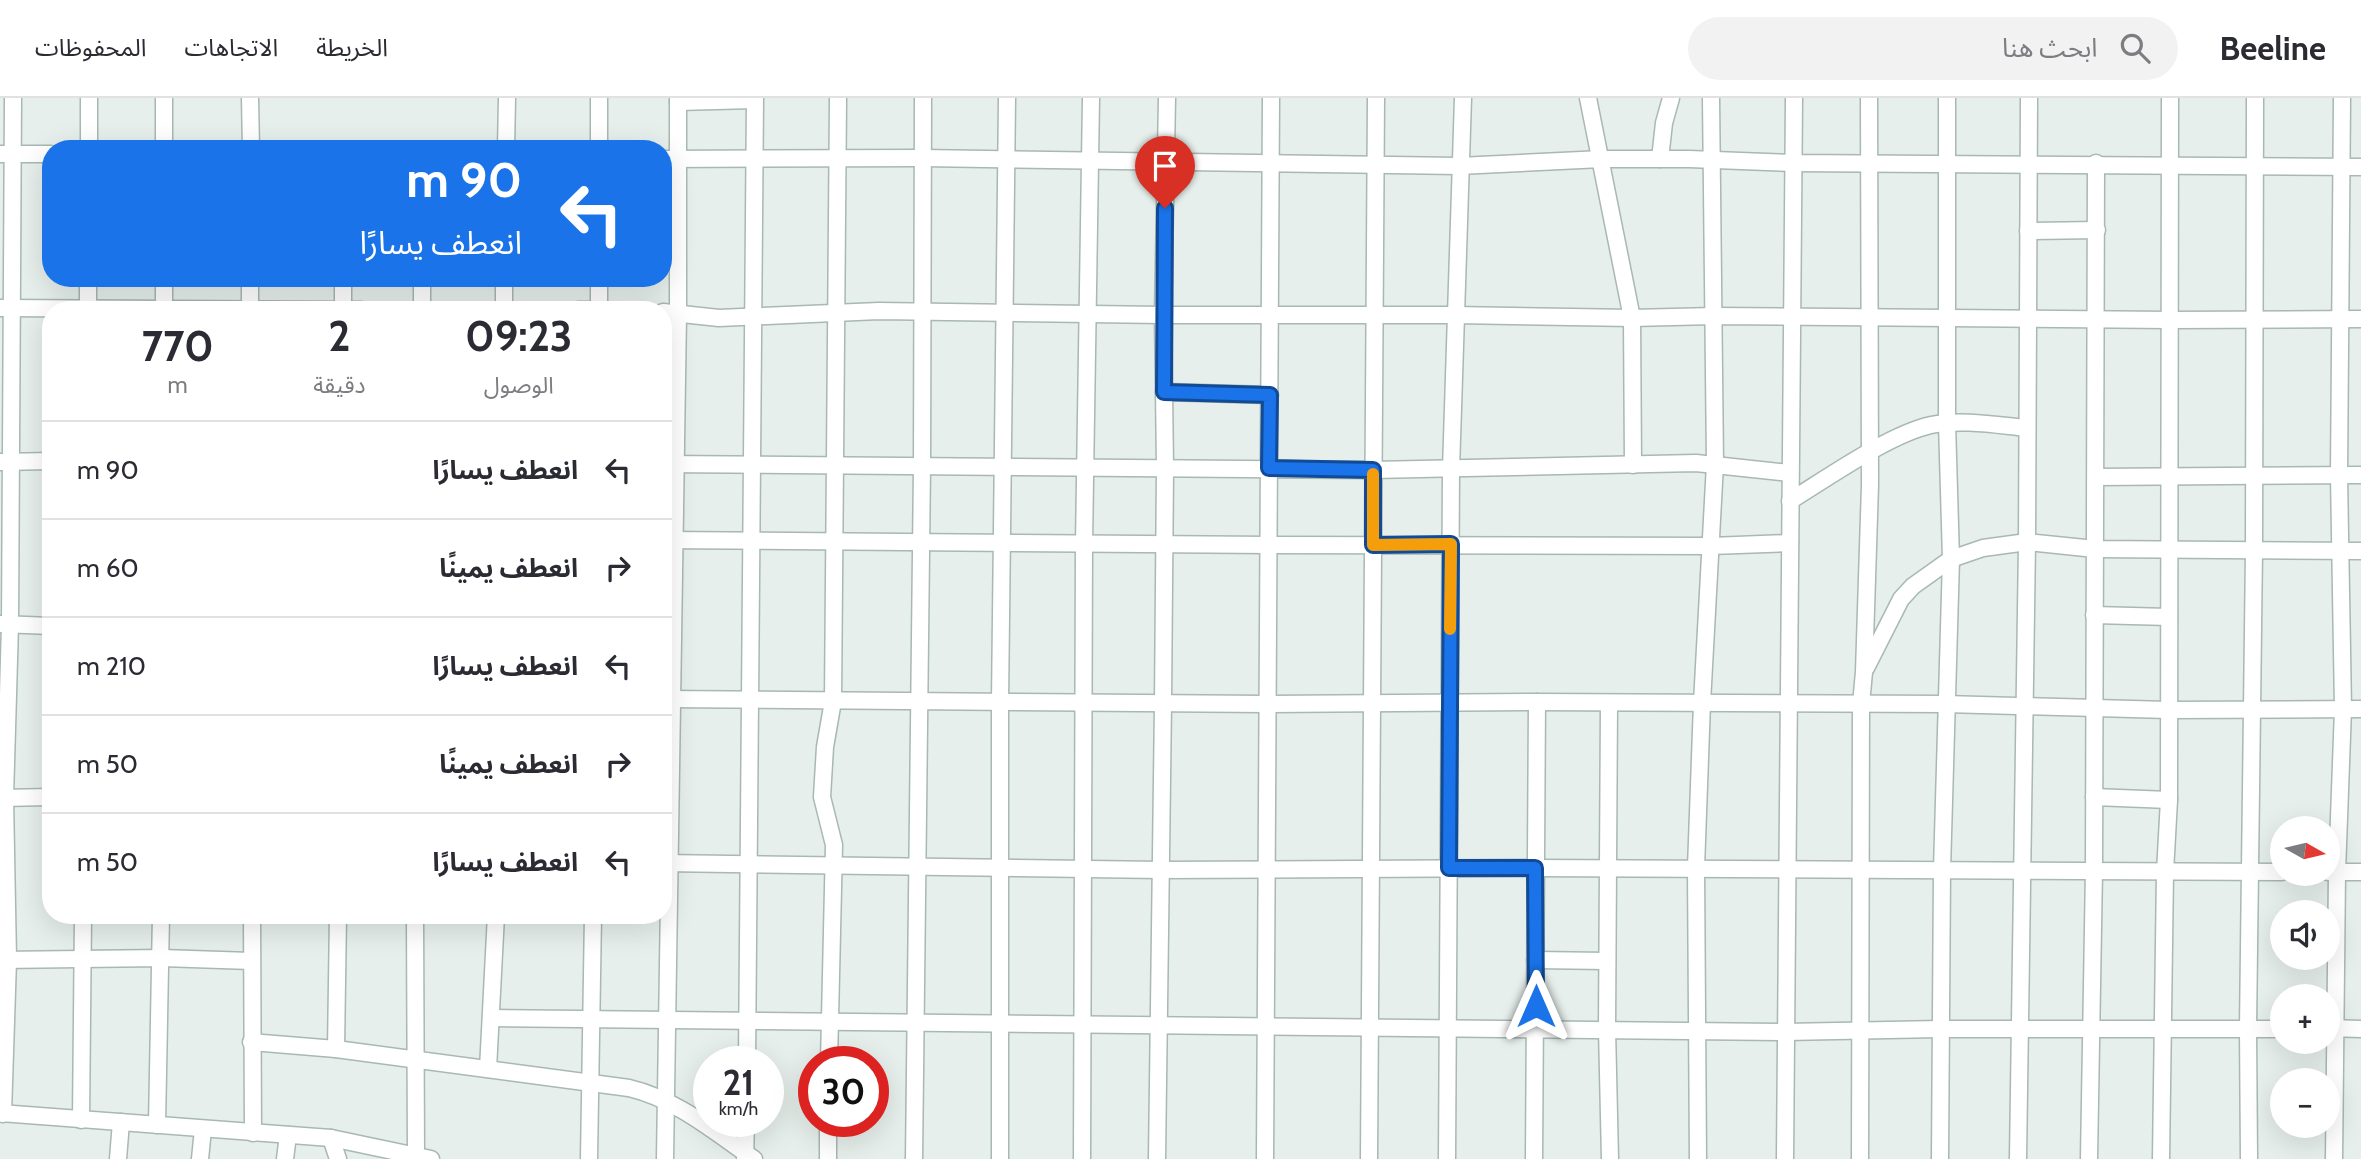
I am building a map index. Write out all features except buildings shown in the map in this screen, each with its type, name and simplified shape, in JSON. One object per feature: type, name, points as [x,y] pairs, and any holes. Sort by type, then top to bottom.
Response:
[{"type":"street","points":[[13,98],[6,154],[2,1114],[331,1138],[424,1157],[414,1060],[415,924]]},
{"type":"street","points":[[89,98],[89,140]]},
{"type":"street","points":[[164,98],[164,140]]},
{"type":"street","points":[[250,98],[251,140]]},
{"type":"street","points":[[506,140],[507,98]]},
{"type":"street","points":[[599,98],[600,140]]},
{"type":"street","points":[[829,1046],[834,866],[833,833],[825,816],[822,797],[825,747],[833,701],[838,98]]},
{"type":"street","points":[[914,1159],[919,866],[923,98]]},
{"type":"street","points":[[1000,1159],[1000,703],[1007,98]]},
{"type":"street","points":[[1082,1159],[1084,543],[1091,98]]},
{"type":"street","points":[[1157,1159],[1167,98]]},
{"type":"street","points":[[1265,1159],[1271,98]]},
{"type":"street","points":[[1369,1159],[1376,98]]},
{"type":"street","points":[[1447,1159],[1451,470],[1463,98]]},
{"type":"street","points":[[1588,98],[1632,318],[1633,465]]},
{"type":"street","points":[[1660,159],[1664,123],[1671,98]]},
{"type":"street","points":[[1698,1159],[1696,868],[1715,464],[1711,98]]},
{"type":"street","points":[[1785,1159],[1794,98]]},
{"type":"street","points":[[1860,1159],[1861,704],[1870,454],[1869,98]]},
{"type":"street","points":[[1940,1159],[1945,704],[1951,559],[1947,423],[1947,98]]},
{"type":"street","points":[[2018,1159],[2027,542],[2029,98]]},
{"type":"street","points":[[2161,1159],[2165,872],[2169,800],[2171,98]]},
{"type":"street","points":[[2249,1159],[2255,98]]},
{"type":"street","points":[[2336,816],[2343,709],[2339,475],[2342,98]]},
{"type":"street","points":[[672,144],[678,100],[754,99],[747,1046]]},
{"type":"street","points":[[6,154],[42,155]]},
{"type":"street","points":[[672,159],[922,158],[1459,166],[1602,159],[1710,159],[1794,163],[2096,163],[2361,167]]},
{"type":"street","points":[[2089,1159],[2094,870],[2096,163]]},
{"type":"street","points":[[2028,231],[2097,230]]},
{"type":"street","points":[[5,308],[42,308]]},
{"type":"street","points":[[672,313],[719,318],[923,311],[1163,315],[1455,314],[1632,318],[1714,316],[2361,319]]},
{"type":"street","points":[[1164,392],[1270,395]]},
{"type":"street","points":[[1790,501],[1916,430],[1947,423],[2027,428]]},
{"type":"street","points":[[6,462],[42,461]]},
{"type":"street","points":[[672,464],[1451,470],[1715,464],[1790,472]]},
{"type":"street","points":[[2096,477],[2361,475]]},
{"type":"street","points":[[672,540],[920,540],[1269,545],[1711,546],[1790,543]]},
{"type":"street","points":[[1864,672],[1901,600],[1925,575],[1951,559],[1983,548],[2027,542],[2095,549],[2361,551]]},
{"type":"street","points":[[2094,615],[2169,617]]},
{"type":"street","points":[[5,624],[42,626]]},
{"type":"street","points":[[672,699],[1000,703],[1945,704],[2168,710],[2361,709]]},
{"type":"street","points":[[1534,1159],[1537,702]]},
{"type":"street","points":[[1609,703],[1606,1029],[1610,1159]]},
{"type":"street","points":[[3,798],[42,797]]},
{"type":"street","points":[[2094,797],[2169,800]]},
{"type":"street","points":[[672,862],[1161,870],[1696,868],[2270,872]]},
{"type":"street","points":[[2340,872],[2361,872]]},
{"type":"street","points":[[2332,886],[2332,984]]},
{"type":"street","points":[[81,1120],[83,924]]},
{"type":"street","points":[[157,1125],[162,924]]},
{"type":"street","points":[[252,924],[253,1133]]},
{"type":"street","points":[[336,1049],[338,924]]},
{"type":"street","points":[[488,1069],[496,924]]},
{"type":"street","points":[[589,1159],[593,924]]},
{"type":"street","points":[[665,1159],[667,924]]},
{"type":"street","points":[[4,960],[162,958],[251,961]]},
{"type":"street","points":[[1535,960],[1607,961]]},
{"type":"street","points":[[491,1018],[1785,1032],[2270,1029]]},
{"type":"street","points":[[2340,1028],[2361,1029]]},
{"type":"street","points":[[251,1042],[336,1049],[590,1081],[649,1093],[709,1127],[748,1157]]},
{"type":"street","points":[[2332,1054],[2334,1159]]},
{"type":"street","points":[[118,1159],[121,1122]]},
{"type":"street","points":[[200,1159],[203,1129]]},
{"type":"street","points":[[285,1159],[288,1135]]},
{"type":"street","points":[[747,1137],[748,1157]]},
{"type":"street","points":[[828,1137],[828,1159]]},
{"type":"street","points":[[331,1138],[338,1159]]},
{"type":"slow traffic","points":[[1373,474],[1373,545],[1451,544],[1450,629]]},
{"type":"route","points":[[1165,208],[1164,392],[1270,395],[1269,468],[1373,470],[1373,545],[1451,544],[1449,868],[1535,868],[1536,1006]]}]
